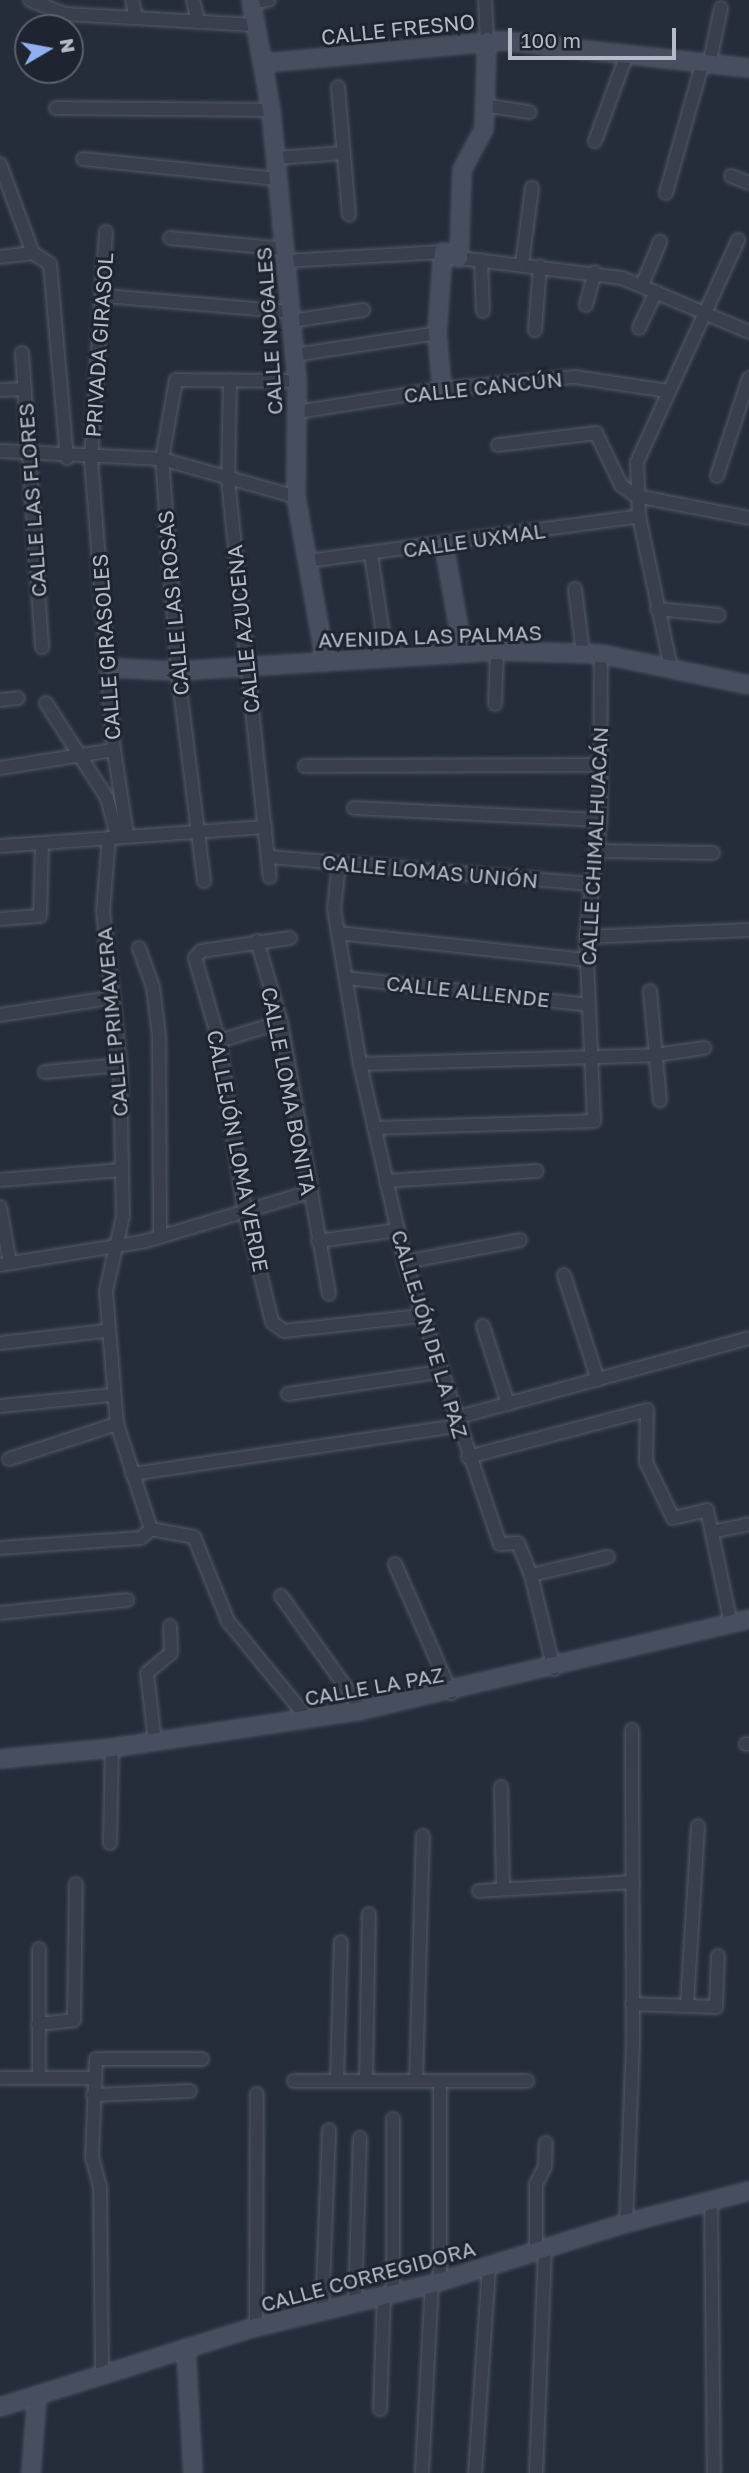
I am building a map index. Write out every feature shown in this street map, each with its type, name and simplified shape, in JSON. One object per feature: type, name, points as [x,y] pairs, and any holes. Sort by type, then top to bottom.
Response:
[{"type":"main road","name":"CALLE NOGALES","points":[[251,1],[265,63],[271,110],[297,381],[296,498],[325,659]]},
{"type":"main road","name":"CALLE FRESNO","points":[[265,63],[487,41],[707,61],[749,68]]},
{"type":"main road","points":[[442,389],[437,333],[443,252],[459,258],[462,170],[480,140],[487,41]]},
{"type":"main road","points":[[444,545],[463,652]]},
{"type":"main road","name":"AVENIDA LAS PALMAS","points":[[111,668],[178,671],[386,654],[497,650],[601,654],[749,683]]},
{"type":"main road","name":"CALLE LA PAZ","points":[[0,1759],[112,1748],[362,1710],[554,1669],[749,1619]]},
{"type":"main road","name":"CALLE CORREGIDORA","points":[[0,2407],[102,2372],[256,2327],[436,2283],[626,2223],[749,2191]]},
{"type":"main road","points":[[186,2348],[193,2473]]},
{"type":"main road","points":[[32,2473],[37,2396]]},
{"type":"street","points":[[30,0],[65,14],[255,25]]},
{"type":"street","points":[[132,0],[136,18]]},
{"type":"street","points":[[193,0],[198,21]]},
{"type":"street","points":[[251,1],[269,0]]},
{"type":"street","points":[[485,0],[487,41]]},
{"type":"street","points":[[666,193],[707,61],[720,8]]},
{"type":"street","points":[[594,141],[627,54]]},
{"type":"street","points":[[338,87],[349,215]]},
{"type":"street","points":[[483,104],[528,113]]},
{"type":"street","points":[[56,108],[271,110]]},
{"type":"street","points":[[276,158],[343,153]]},
{"type":"street","points":[[83,159],[277,179]]},
{"type":"street","points":[[0,164],[33,253],[50,264],[55,284],[67,458]]},
{"type":"street","points":[[730,176],[749,183]]},
{"type":"street","points":[[522,264],[532,188]]},
{"type":"street","name":"PRIVADA GIRASOL","points":[[91,459],[105,296],[106,232]]},
{"type":"street","points":[[170,238],[284,255],[443,252]]},
{"type":"street","points":[[671,668],[639,516],[636,462],[738,240]]},
{"type":"street","points":[[642,285],[660,242]]},
{"type":"street","points":[[0,257],[33,253]]},
{"type":"street","points":[[459,258],[595,272],[642,285],[704,315],[749,332]]},
{"type":"street","points":[[481,260],[483,311]]},
{"type":"street","points":[[535,330],[540,266]]},
{"type":"street","points":[[586,305],[595,272]]},
{"type":"street","points":[[639,328],[656,292]]},
{"type":"street","points":[[105,296],[290,316],[363,310]]},
{"type":"street","points":[[294,355],[437,333]]},
{"type":"street","name":"CALLE LAS FLORES","points":[[22,353],[42,647]]},
{"type":"street","name":"CALLE LAS ROSAS","points":[[204,881],[195,832],[178,671],[162,459],[179,377],[230,380]]},
{"type":"street","name":"CALLE CANCÚN","points":[[297,412],[442,389],[575,377],[668,391]]},
{"type":"street","points":[[717,476],[749,378]]},
{"type":"street","points":[[230,380],[297,381]]},
{"type":"street","name":"CALLE AZUCENA","points":[[230,380],[228,480],[270,877]]},
{"type":"street","points":[[0,390],[25,389]]},
{"type":"street","points":[[498,445],[599,434],[621,485],[636,496],[749,517]]},
{"type":"street","points":[[0,452],[67,458],[162,459],[296,498]]},
{"type":"street","name":"CALLE GIRASOLES","points":[[91,459],[111,668],[118,836]]},
{"type":"street","name":"CALLE UXMAL","points":[[308,561],[444,545],[639,516]]},
{"type":"street","points":[[371,554],[386,654]]},
{"type":"street","points":[[575,589],[583,653]]},
{"type":"street","points":[[657,608],[719,615]]},
{"type":"street","points":[[495,704],[497,650]]},
{"type":"street","name":"CALLE CHIMALHUACÁN","points":[[374,1128],[594,1121],[586,937],[600,820],[601,654]]},
{"type":"street","points":[[0,700],[18,698]]},
{"type":"street","points":[[46,703],[107,798],[118,836]]},
{"type":"street","points":[[0,768],[114,750]]},
{"type":"street","points":[[305,766],[600,765]]},
{"type":"street","points":[[354,808],[600,820]]},
{"type":"street","points":[[0,846],[265,827]]},
{"type":"street","name":"CALLE PRIMAVERA","points":[[118,836],[103,911],[110,998],[120,1065],[123,1216],[106,1291],[106,1331],[111,1395],[117,1424],[131,1475],[152,1529]]},
{"type":"street","points":[[0,919],[40,916],[42,844]]},
{"type":"street","points":[[598,851],[713,853]]},
{"type":"street","name":"CALLE LOMAS UNIÓN","points":[[269,857],[591,884]]},
{"type":"street","name":"CALLEJÓN DE LA PAZ","points":[[339,863],[334,909],[360,1064],[405,1262],[420,1316],[500,1544],[518,1543],[531,1575],[554,1669]]},
{"type":"street","points":[[586,937],[749,930]]},
{"type":"street","points":[[338,933],[586,960]]},
{"type":"street","points":[[257,941],[289,938]]},
{"type":"street","name":"CALLEJÓN LOMA VERDE","points":[[257,941],[196,954],[219,1041],[244,1208],[276,1329],[420,1316]]},
{"type":"street","name":"CALLE LOMA BONITA","points":[[257,941],[281,1022],[329,1294]]},
{"type":"street","points":[[139,948],[153,987],[159,1036],[160,1236]]},
{"type":"street","name":"CALLE ALLENDE","points":[[346,978],[589,1005]]},
{"type":"street","points":[[650,991],[660,1101]]},
{"type":"street","points":[[0,1015],[110,998]]},
{"type":"street","points":[[219,1041],[281,1022]]},
{"type":"street","points":[[360,1064],[656,1055],[704,1048]]},
{"type":"street","points":[[45,1072],[120,1065]]},
{"type":"street","points":[[0,1180],[121,1170]]},
{"type":"street","points":[[386,1181],[537,1171]]},
{"type":"street","points":[[0,1207],[5,1264],[146,1241],[244,1208],[309,1192]]},
{"type":"street","points":[[318,1241],[398,1230]]},
{"type":"street","points":[[405,1262],[520,1240]]},
{"type":"street","points":[[564,1275],[598,1380]]},
{"type":"street","points":[[483,1326],[508,1404]]},
{"type":"street","points":[[0,1343],[106,1331]]},
{"type":"street","points":[[131,1475],[457,1422],[508,1404],[749,1338]]},
{"type":"street","points":[[288,1394],[439,1372]]},
{"type":"street","points":[[1,1406],[111,1395]]},
{"type":"street","points":[[468,1457],[648,1410],[646,1462],[673,1518],[707,1510],[731,1624]]},
{"type":"street","points":[[9,1459],[117,1424]]},
{"type":"street","points":[[712,1532],[749,1524]]},
{"type":"street","points":[[0,1548],[141,1538],[152,1529],[194,1537],[228,1621],[308,1719]]},
{"type":"street","points":[[531,1575],[608,1557]]},
{"type":"street","points":[[395,1564],[451,1693]]},
{"type":"street","points":[[281,1596],[362,1710]]},
{"type":"street","points":[[0,1614],[127,1601]]},
{"type":"street","points":[[155,1742],[147,1673],[171,1654],[170,1626]]},
{"type":"street","points":[[626,2223],[632,2004],[632,1730]]},
{"type":"street","points":[[110,1843],[112,1748]]},
{"type":"street","points":[[501,1787],[503,1889]]},
{"type":"street","points":[[687,2006],[698,1826]]},
{"type":"street","points":[[416,2081],[423,1836]]},
{"type":"street","points":[[479,1891],[633,1882]]},
{"type":"street","points":[[38,2024],[74,2020],[76,1884]]},
{"type":"street","points":[[366,2080],[369,1914]]},
{"type":"street","points":[[337,2081],[341,1942]]},
{"type":"street","points":[[39,1949],[39,2077]]},
{"type":"street","points":[[632,2004],[716,2007],[718,1955]]},
{"type":"street","points":[[102,2372],[92,2078],[96,2059],[202,2059]]},
{"type":"street","points":[[0,2078],[92,2078]]},
{"type":"street","points":[[294,2081],[527,2081]]},
{"type":"street","points":[[422,2472],[436,2283],[440,2081]]},
{"type":"street","points":[[93,2095],[190,2091]]},
{"type":"street","points":[[256,2327],[257,2094]]},
{"type":"street","points":[[380,2409],[388,2296],[393,2119]]},
{"type":"street","points":[[322,2313],[329,2130]]},
{"type":"street","points":[[355,2304],[360,2138]]},
{"type":"street","points":[[536,2473],[541,2250],[536,2184],[545,2165],[546,2143]]},
{"type":"street","points":[[711,2200],[714,2473]]},
{"type":"street","points":[[475,2473],[489,2266]]}]
